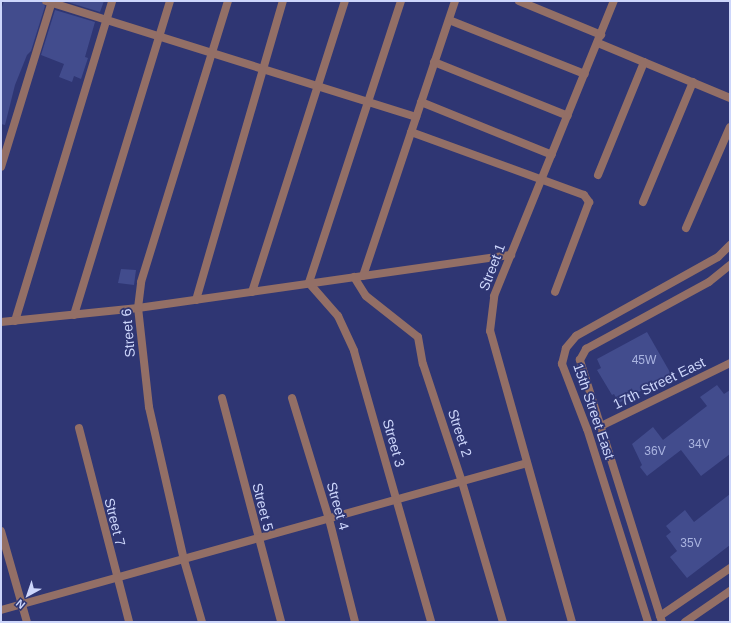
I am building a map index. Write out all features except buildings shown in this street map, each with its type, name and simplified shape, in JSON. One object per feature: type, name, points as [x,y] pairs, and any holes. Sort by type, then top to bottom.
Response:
[{"type":"street","points":[[15,321],[112,1]]},
{"type":"street","points":[[74,315],[158,36],[170,1]]},
{"type":"street","name":"Street 6","points":[[202,622],[184,560],[149,407],[138,308],[141,282],[228,1]]},
{"type":"street","points":[[196,300],[261,68],[283,1]]},
{"type":"street","points":[[252,292],[345,1]]},
{"type":"street","points":[[309,283],[401,1]]},
{"type":"street","points":[[363,276],[455,1]]},
{"type":"street","points":[[519,1],[601,34]]},
{"type":"street","name":"Street 1","points":[[572,622],[490,331],[494,296],[614,1]]},
{"type":"street","points":[[1,167],[50,2],[416,117]]},
{"type":"street","points":[[449,20],[585,74]]},
{"type":"street","points":[[598,43],[730,98]]},
{"type":"street","points":[[434,62],[568,116]]},
{"type":"street","points":[[598,176],[644,62]]},
{"type":"street","points":[[643,202],[693,82]]},
{"type":"street","points":[[421,102],[552,155]]},
{"type":"street","points":[[686,228],[730,127]]},
{"type":"street","points":[[411,132],[584,195],[589,202],[555,292]]},
{"type":"street","name":"15th Street East","points":[[648,622],[587,429],[562,364],[566,348],[576,336],[718,257],[730,245]]},
{"type":"street","points":[[1,322],[138,308],[511,254]]},
{"type":"street","name":"15th Street East","points":[[661,619],[599,427],[581,366],[581,355],[586,349],[709,282],[730,265]]},
{"type":"street","name":"Street 2","points":[[354,277],[366,296],[418,337],[423,364],[462,482],[503,622]]},
{"type":"street","name":"Street 3","points":[[309,283],[338,316],[354,351],[431,622]]},
{"type":"street","name":"17th Street East","points":[[599,427],[730,363]]},
{"type":"street","name":"Street 5","points":[[222,398],[281,622]]},
{"type":"street","name":"Street 4","points":[[292,398],[329,519],[355,622]]},
{"type":"street","name":"Street 7","points":[[79,428],[116,578],[129,622]]},
{"type":"street","points":[[1,610],[527,463]]},
{"type":"street","points":[[1,530],[27,622]]},
{"type":"street","points":[[661,619],[730,568]]},
{"type":"street","points":[[685,622],[730,591]]}]
